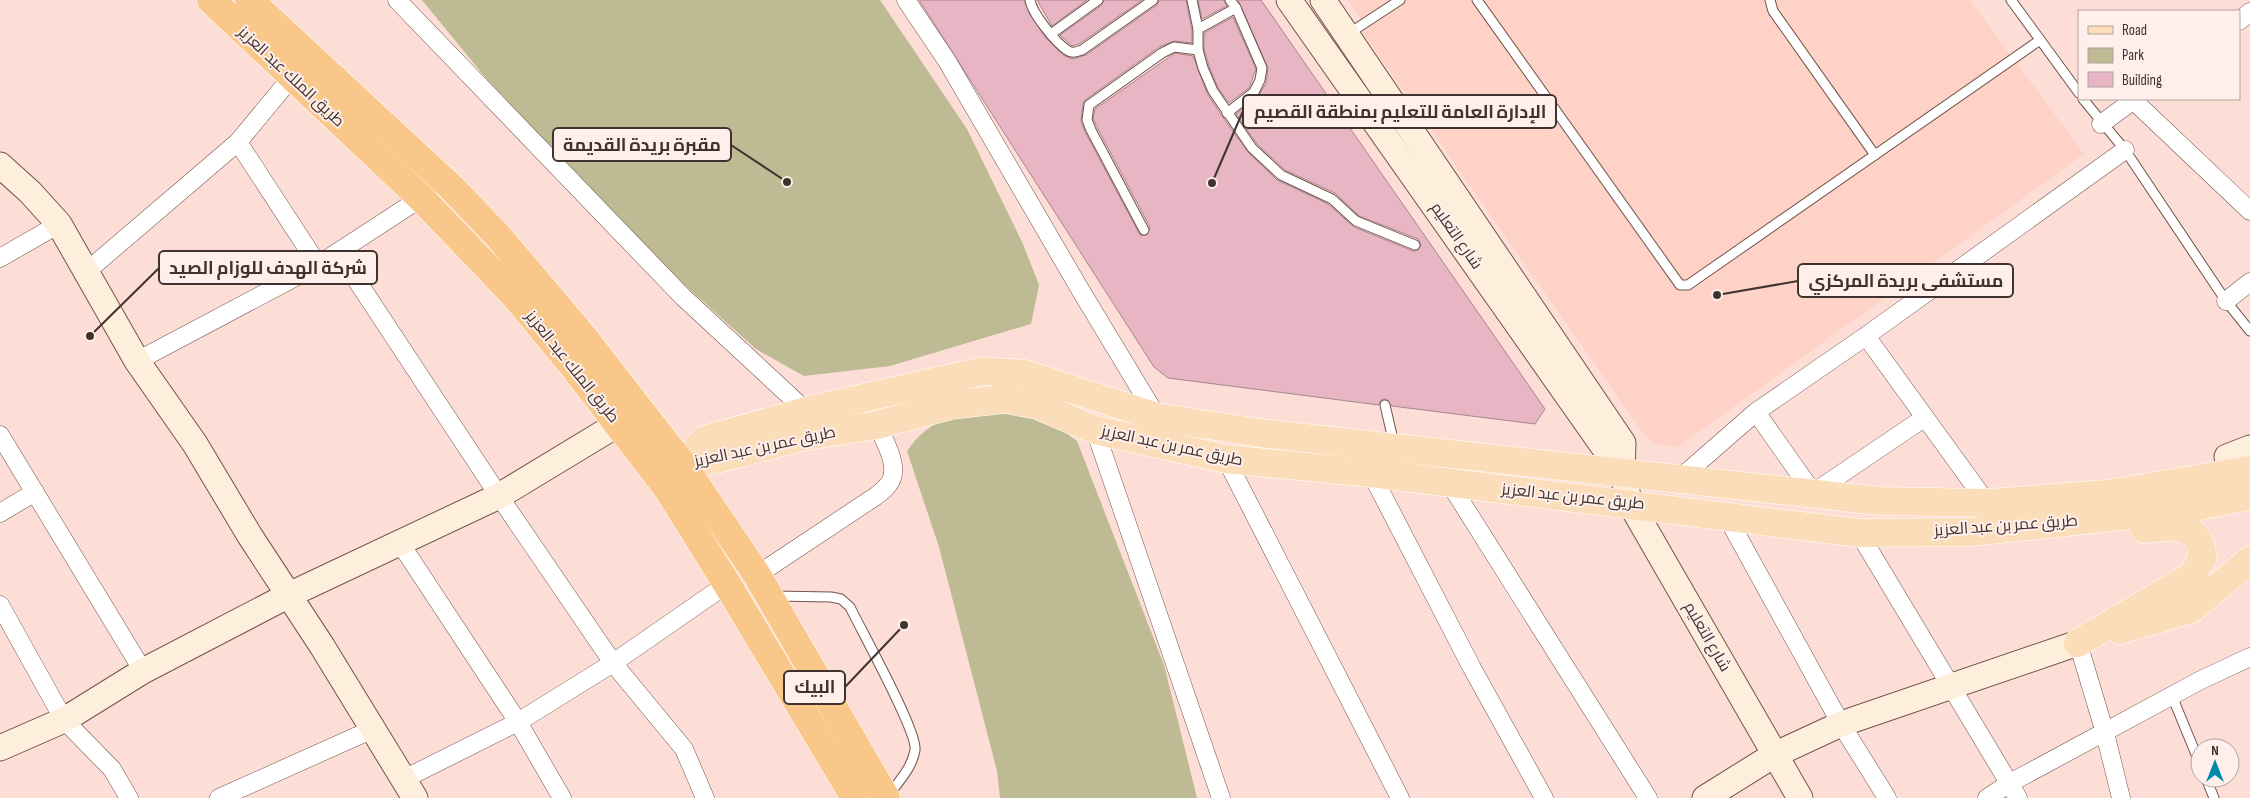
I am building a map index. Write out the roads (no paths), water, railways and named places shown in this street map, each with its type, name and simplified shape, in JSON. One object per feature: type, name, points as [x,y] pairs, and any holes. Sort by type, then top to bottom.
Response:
[{"type":"highway","name":"طريق الملك عبد العزيز","points":[[211,0],[291,78],[422,198],[515,296],[667,488],[728,584],[855,798]]},
{"type":"highway","name":"طريق الملك عبد العزيز","points":[[249,0],[452,188],[498,236],[582,335],[683,465],[763,585],[886,798]]},
{"type":"main road","name":"طريق عمر بن عبد العزيز","points":[[683,465],[704,440],[806,411],[983,371],[1025,374],[1157,417],[1260,433],[1678,480],[1880,500],[1987,503],[2107,494],[2166,472],[2244,457]]},
{"type":"main road","name":"طريق عمر بن عبد العزيز","points":[[683,465],[721,458],[800,438],[877,424],[952,404],[1004,399],[1038,404],[1095,430],[1226,460],[1371,473],[1450,484],[1630,503],[1859,533],[1970,532],[2179,510],[2250,496]]},
{"type":"main road","points":[[1970,532],[2080,536],[2172,526],[2192,532],[2200,543],[2203,557],[2192,576],[2078,643]]},
{"type":"main road","points":[[2191,609],[2250,560]]},
{"type":"main road","points":[[2078,643],[2191,609],[2250,572]]},
{"type":"street","points":[[397,0],[683,297],[806,411]]},
{"type":"street","points":[[906,0],[947,60],[1157,417]]},
{"type":"street","name":"شارع التعليم","points":[[1289,0],[1622,473]]},
{"type":"street","name":"شارع التعليم","points":[[1323,0],[1623,443],[1622,473],[1630,503],[1800,798]]},
{"type":"street","points":[[86,272],[238,142],[291,78]]},
{"type":"street","points":[[2102,124],[2133,100]]},
{"type":"street","points":[[2135,100],[2250,211]]},
{"type":"street","points":[[238,142],[318,265]]},
{"type":"street","points":[[1678,480],[1756,412],[1866,336],[2124,150]]},
{"type":"street","points":[[0,165],[30,192],[59,224],[137,361],[195,444],[250,536],[410,789],[613,663],[728,584]]},
{"type":"street","points":[[137,361],[318,265],[422,198]]},
{"type":"street","points":[[0,258],[59,224]]},
{"type":"street","points":[[338,252],[499,496],[613,663],[684,749],[705,798]]},
{"type":"street","points":[[2226,301],[2250,282]]},
{"type":"street","points":[[1866,336],[1987,503]]},
{"type":"street","points":[[1756,412],[1812,493],[1924,418]]},
{"type":"street","points":[[0,748],[64,720],[144,671],[289,595],[499,496],[618,424]]},
{"type":"street","points":[[763,585],[889,484],[893,476],[891,456],[877,424]]},
{"type":"street","points":[[1095,430],[1221,798]]},
{"type":"street","points":[[0,435],[144,671]]},
{"type":"street","points":[[1226,460],[1400,798]]},
{"type":"street","points":[[1371,473],[1472,668],[1544,798]]},
{"type":"street","points":[[1450,484],[1648,798]]},
{"type":"street","points":[[0,513],[35,492]]},
{"type":"street","points":[[1727,517],[1841,724],[1887,798]]},
{"type":"street","points":[[1859,533],[2014,791]]},
{"type":"street","points":[[400,543],[518,722],[562,798]]},
{"type":"street","points":[[0,605],[64,720],[112,769],[130,798]]},
{"type":"street","points":[[1705,798],[1774,755],[1841,724],[1951,688],[2078,643],[2105,733],[2121,798]]},
{"type":"street","points":[[1987,798],[2014,791],[2105,733],[2172,696],[2250,657]]},
{"type":"street","points":[[219,798],[373,729]]},
{"type":"lane","points":[[1030,0],[1032,10],[1051,34],[1067,51],[1074,53],[1082,50],[1153,0]]},
{"type":"lane","points":[[1051,34],[1098,0]]},
{"type":"lane","points":[[1192,0],[1198,29],[1198,50],[1203,68],[1213,91],[1252,148],[1280,175],[1332,199],[1356,221],[1415,246]]},
{"type":"lane","points":[[1227,113],[1254,92],[1260,80],[1262,68],[1236,8],[1230,0]]},
{"type":"lane","points":[[1346,34],[1399,0]]},
{"type":"lane","points":[[1477,0],[1680,285],[1688,286],[2040,40]]},
{"type":"lane","points":[[1770,0],[1774,11],[1875,155]]},
{"type":"lane","points":[[2011,0],[2078,92]]},
{"type":"lane","points":[[1198,29],[1236,8]]},
{"type":"lane","points":[[1144,230],[1091,130],[1087,120],[1089,105],[1162,53],[1174,47],[1198,50]]},
{"type":"lane","points":[[2084,100],[2124,150],[2226,301],[2250,332]]},
{"type":"lane","points":[[1385,405],[1395,447]]},
{"type":"lane","points":[[763,585],[841,598],[850,607],[910,726],[916,748],[911,766],[886,798]]},
{"type":"lane","points":[[2172,696],[2190,740]]},
{"type":"place","name":"مقبرة بريدة القديمة","points":[[787,182]]},
{"type":"place","name":"الإدارة العامة للتعليم بمنطقة القصيم","points":[[1212,183]]},
{"type":"place","name":"مستشفى بريدة المركزي","points":[[1717,295]]},
{"type":"place","name":"شركة الهدف للوزام الصيد","points":[[90,336]]},
{"type":"place","name":"البيك","points":[[904,625]]}]
